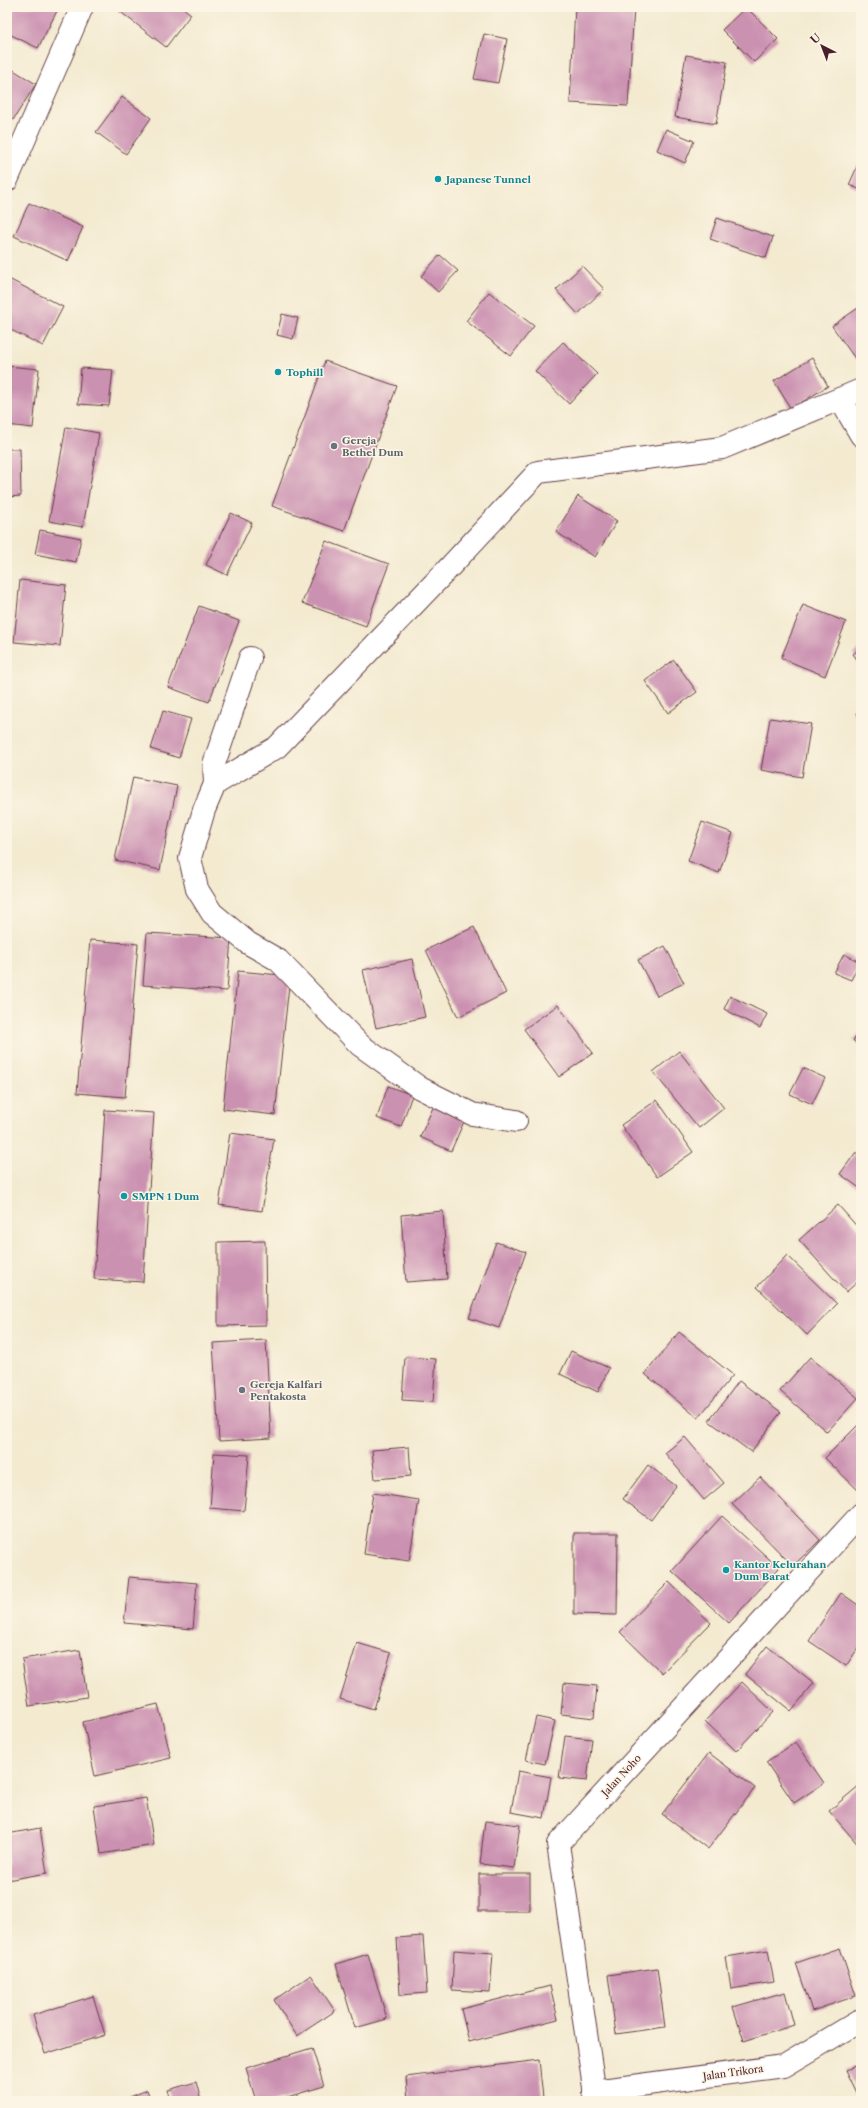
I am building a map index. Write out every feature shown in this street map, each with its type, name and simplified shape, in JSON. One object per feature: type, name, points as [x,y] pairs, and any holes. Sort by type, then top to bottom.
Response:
[{"type":"street","points":[[7,180],[83,10]]},
{"type":"street","points":[[215,784],[277,747],[445,572],[538,472],[722,448],[861,390]]},
{"type":"street","points":[[840,399],[861,435]]},
{"type":"street","points":[[250,658],[214,764],[215,784],[204,810],[190,858],[197,889],[212,913],[248,943],[278,960],[360,1045],[420,1088],[472,1114],[516,1121]]},
{"type":"street","name":"Jalan Noho","points":[[595,2096],[558,1844],[861,1514]]},
{"type":"street","name":"Jalan Trikora","points":[[595,2096],[784,2066],[861,2020]]},
{"type":"building","points":[[7,7],[59,7],[38,48],[7,33]]},
{"type":"building","points":[[120,7],[182,7],[191,14],[166,47],[118,10]]},
{"type":"building","points":[[575,7],[634,7],[628,106],[570,103]]},
{"type":"building","points":[[746,7],[778,39],[754,62],[722,30]]},
{"type":"building","points":[[484,34],[507,39],[498,83],[474,79]]},
{"type":"building","points":[[686,55],[727,62],[716,124],[675,117]]},
{"type":"building","points":[[10,68],[36,84],[13,120],[7,116],[7,73]]},
{"type":"building","points":[[122,97],[151,118],[126,154],[96,132]]},
{"type":"building","points":[[666,129],[694,141],[685,163],[657,150]]},
{"type":"building","points":[[861,158],[861,190],[849,185]]},
{"type":"building","points":[[29,203],[83,227],[68,261],[14,236]]},
{"type":"building","points":[[717,218],[773,237],[766,258],[710,239]]},
{"type":"building","points":[[440,255],[458,271],[438,292],[421,276]]},
{"type":"building","points":[[582,266],[604,289],[578,314],[556,290]]},
{"type":"building","points":[[7,278],[63,307],[43,346],[7,328]]},
{"type":"building","points":[[489,292],[534,326],[511,356],[466,321]]},
{"type":"building","points":[[861,306],[861,367],[832,326]]},
{"type":"building","points":[[282,314],[298,318],[293,339],[277,335]]},
{"type":"building","points":[[563,342],[597,374],[569,404],[535,371]]},
{"type":"building","points":[[812,358],[828,386],[791,409],[774,381]]},
{"type":"building","name":"Gereja Bethel Dum","points":[[325,361],[397,386],[344,531],[272,506]]},
{"type":"building","points":[[7,366],[39,369],[33,428],[7,425]]},
{"type":"building","points":[[81,368],[113,370],[109,406],[78,404]]},
{"type":"building","points":[[66,427],[99,433],[83,527],[49,521]]},
{"type":"building","points":[[7,449],[20,449],[21,496],[7,497]]},
{"type":"building","points":[[578,496],[617,521],[595,557],[556,532]]},
{"type":"building","points":[[231,513],[252,523],[227,575],[206,565]]},
{"type":"building","points":[[40,530],[81,538],[76,562],[35,554]]},
{"type":"building","points":[[326,541],[389,564],[366,626],[302,603]]},
{"type":"building","points":[[20,580],[66,585],[60,646],[14,642]]},
{"type":"building","points":[[803,605],[846,622],[825,676],[781,658]]},
{"type":"building","points":[[199,606],[239,621],[209,702],[168,687]]},
{"type":"building","points":[[861,648],[861,665],[853,654]]},
{"type":"building","points":[[674,660],[697,692],[668,713],[645,681]]},
{"type":"building","points":[[163,711],[191,719],[179,758],[151,749]]},
{"type":"building","points":[[861,712],[861,724],[857,713]]},
{"type":"building","points":[[770,718],[811,724],[802,777],[761,770]]},
{"type":"building","points":[[133,777],[177,786],[160,870],[115,860]]},
{"type":"building","points":[[702,822],[733,833],[719,873],[688,861]]},
{"type":"building","points":[[474,927],[506,993],[458,1017],[426,950]]},
{"type":"building","points":[[147,933],[231,938],[227,991],[143,985]]},
{"type":"building","points":[[90,940],[138,944],[125,1097],[77,1093]]},
{"type":"building","points":[[665,946],[684,983],[657,996],[638,960]]},
{"type":"building","points":[[844,954],[860,962],[851,980],[834,973]]},
{"type":"building","points":[[412,959],[425,1017],[376,1028],[363,970]]},
{"type":"building","points":[[238,971],[290,976],[275,1115],[223,1109]]},
{"type":"building","points":[[730,996],[767,1014],[760,1028],[724,1009]]},
{"type":"building","points":[[558,1005],[593,1053],[559,1077],[524,1029]]},
{"type":"building","points":[[861,1032],[861,1047],[853,1040]]},
{"type":"building","points":[[679,1051],[724,1108],[699,1128],[653,1072]]},
{"type":"building","points":[[803,1068],[825,1078],[812,1104],[790,1094]]},
{"type":"building","points":[[388,1086],[412,1095],[401,1127],[377,1118]]},
{"type":"building","points":[[657,1100],[693,1152],[657,1177],[621,1125]]},
{"type":"building","points":[[435,1103],[466,1117],[451,1151],[420,1137]]},
{"type":"building","name":"SMPN 1 Dum","points":[[105,1110],[154,1113],[143,1282],[94,1279]]},
{"type":"building","points":[[230,1133],[274,1139],[262,1211],[219,1205]]},
{"type":"building","points":[[856,1152],[861,1156],[861,1189],[840,1174]]},
{"type":"building","points":[[838,1205],[861,1231],[861,1279],[846,1292],[799,1240]]},
{"type":"building","points":[[443,1211],[447,1279],[406,1282],[401,1215]]},
{"type":"building","points":[[265,1241],[266,1325],[218,1326],[218,1242]]},
{"type":"building","points":[[496,1242],[526,1252],[499,1328],[469,1318]]},
{"type":"building","points":[[787,1255],[837,1304],[807,1335],[757,1287]]},
{"type":"building","points":[[679,1332],[733,1375],[698,1418],[645,1374]]},
{"type":"building","name":"Gereja Kalfari Pentakosta","points":[[266,1340],[271,1438],[219,1441],[213,1343]]},
{"type":"building","points":[[571,1351],[609,1368],[598,1392],[560,1374]]},
{"type":"building","points":[[405,1357],[436,1359],[433,1402],[402,1400]]},
{"type":"building","points":[[810,1357],[858,1398],[827,1432],[780,1391]]},
{"type":"building","points":[[739,1381],[781,1412],[751,1452],[709,1421]]},
{"type":"building","points":[[861,1422],[861,1493],[825,1458]]},
{"type":"building","points":[[685,1437],[724,1483],[704,1500],[665,1453]]},
{"type":"building","points":[[409,1447],[411,1476],[375,1479],[372,1450]]},
{"type":"building","points":[[214,1453],[249,1455],[244,1511],[210,1508]]},
{"type":"building","points":[[648,1465],[676,1486],[651,1520],[623,1499]]},
{"type":"building","points":[[760,1477],[820,1540],[793,1566],[732,1504]]},
{"type":"building","points":[[373,1493],[419,1500],[409,1561],[364,1554]]},
{"type":"building","name":"Kantor Kelurahan Dum Barat","points":[[722,1516],[779,1568],[729,1623],[672,1571]]},
{"type":"building","points":[[574,1533],[618,1533],[617,1615],[574,1614]]},
{"type":"building","points":[[129,1577],[197,1583],[193,1629],[124,1623]]},
{"type":"building","points":[[669,1582],[711,1623],[662,1673],[620,1632]]},
{"type":"building","points":[[841,1593],[861,1607],[861,1644],[846,1666],[809,1641]]},
{"type":"building","points":[[357,1643],[391,1653],[374,1709],[340,1699]]},
{"type":"building","points":[[767,1646],[814,1683],[791,1711],[745,1674]]},
{"type":"building","points":[[80,1650],[87,1697],[29,1706],[22,1659]]},
{"type":"building","points":[[742,1682],[773,1712],[736,1751],[705,1721]]},
{"type":"building","points":[[564,1683],[597,1686],[594,1718],[561,1714]]},
{"type":"building","points":[[158,1704],[171,1758],[95,1776],[83,1722]]},
{"type":"building","points":[[536,1717],[555,1721],[545,1764],[526,1760]]},
{"type":"building","points":[[565,1736],[592,1739],[587,1781],[559,1778]]},
{"type":"building","points":[[796,1742],[824,1783],[794,1803],[766,1762]]},
{"type":"building","points":[[709,1753],[755,1788],[708,1849],[662,1814]]},
{"type":"building","points":[[518,1771],[551,1777],[544,1818],[511,1812]]},
{"type":"building","points":[[861,1784],[861,1848],[829,1811]]},
{"type":"building","points":[[146,1798],[154,1845],[101,1854],[94,1806]]},
{"type":"building","points":[[485,1821],[520,1825],[514,1868],[480,1864]]},
{"type":"building","points":[[40,1828],[47,1873],[7,1880],[7,1834]]},
{"type":"building","points":[[479,1874],[530,1874],[530,1911],[479,1911]]},
{"type":"building","points":[[423,1936],[427,1993],[400,1995],[397,1938]]},
{"type":"building","points":[[840,1948],[856,1996],[812,2011],[796,1963]]},
{"type":"building","points":[[454,1950],[493,1953],[490,1992],[452,1990]]},
{"type":"building","points":[[768,1950],[774,1982],[731,1989],[726,1957]]},
{"type":"building","points":[[368,1954],[387,2019],[355,2028],[336,1964]]},
{"type":"building","points":[[657,1968],[665,2027],[616,2034],[608,1975]]},
{"type":"building","points":[[311,1975],[335,2011],[297,2036],[274,2000]]},
{"type":"building","points":[[550,1986],[558,2019],[469,2042],[461,2009]]},
{"type":"building","points":[[785,1992],[794,2025],[744,2041],[733,2007]]},
{"type":"building","points":[[93,1996],[105,2035],[45,2054],[33,2015]]},
{"type":"building","points":[[312,2048],[324,2086],[274,2101],[256,2101],[246,2068]]},
{"type":"building","points":[[539,2060],[543,2098],[515,2101],[408,2101],[406,2077]]},
{"type":"building","points":[[861,2063],[861,2101],[846,2070]]},
{"type":"building","points":[[196,2082],[201,2101],[171,2101],[168,2090]]},
{"type":"building","points":[[147,2090],[151,2101],[120,2101]]},
{"type":"place","name":"Japanese Tunnel","points":[[438,179]]},
{"type":"place","name":"Tophill","points":[[278,372]]},
{"type":"place","name":"Gereja Bethel Dum","points":[[334,446]]},
{"type":"place","name":"SMPN 1 Dum","points":[[124,1196]]},
{"type":"place","name":"Gereja Kalfari Pentakosta","points":[[242,1390]]},
{"type":"place","name":"Kantor Kelurahan Dum Barat","points":[[726,1570]]}]
